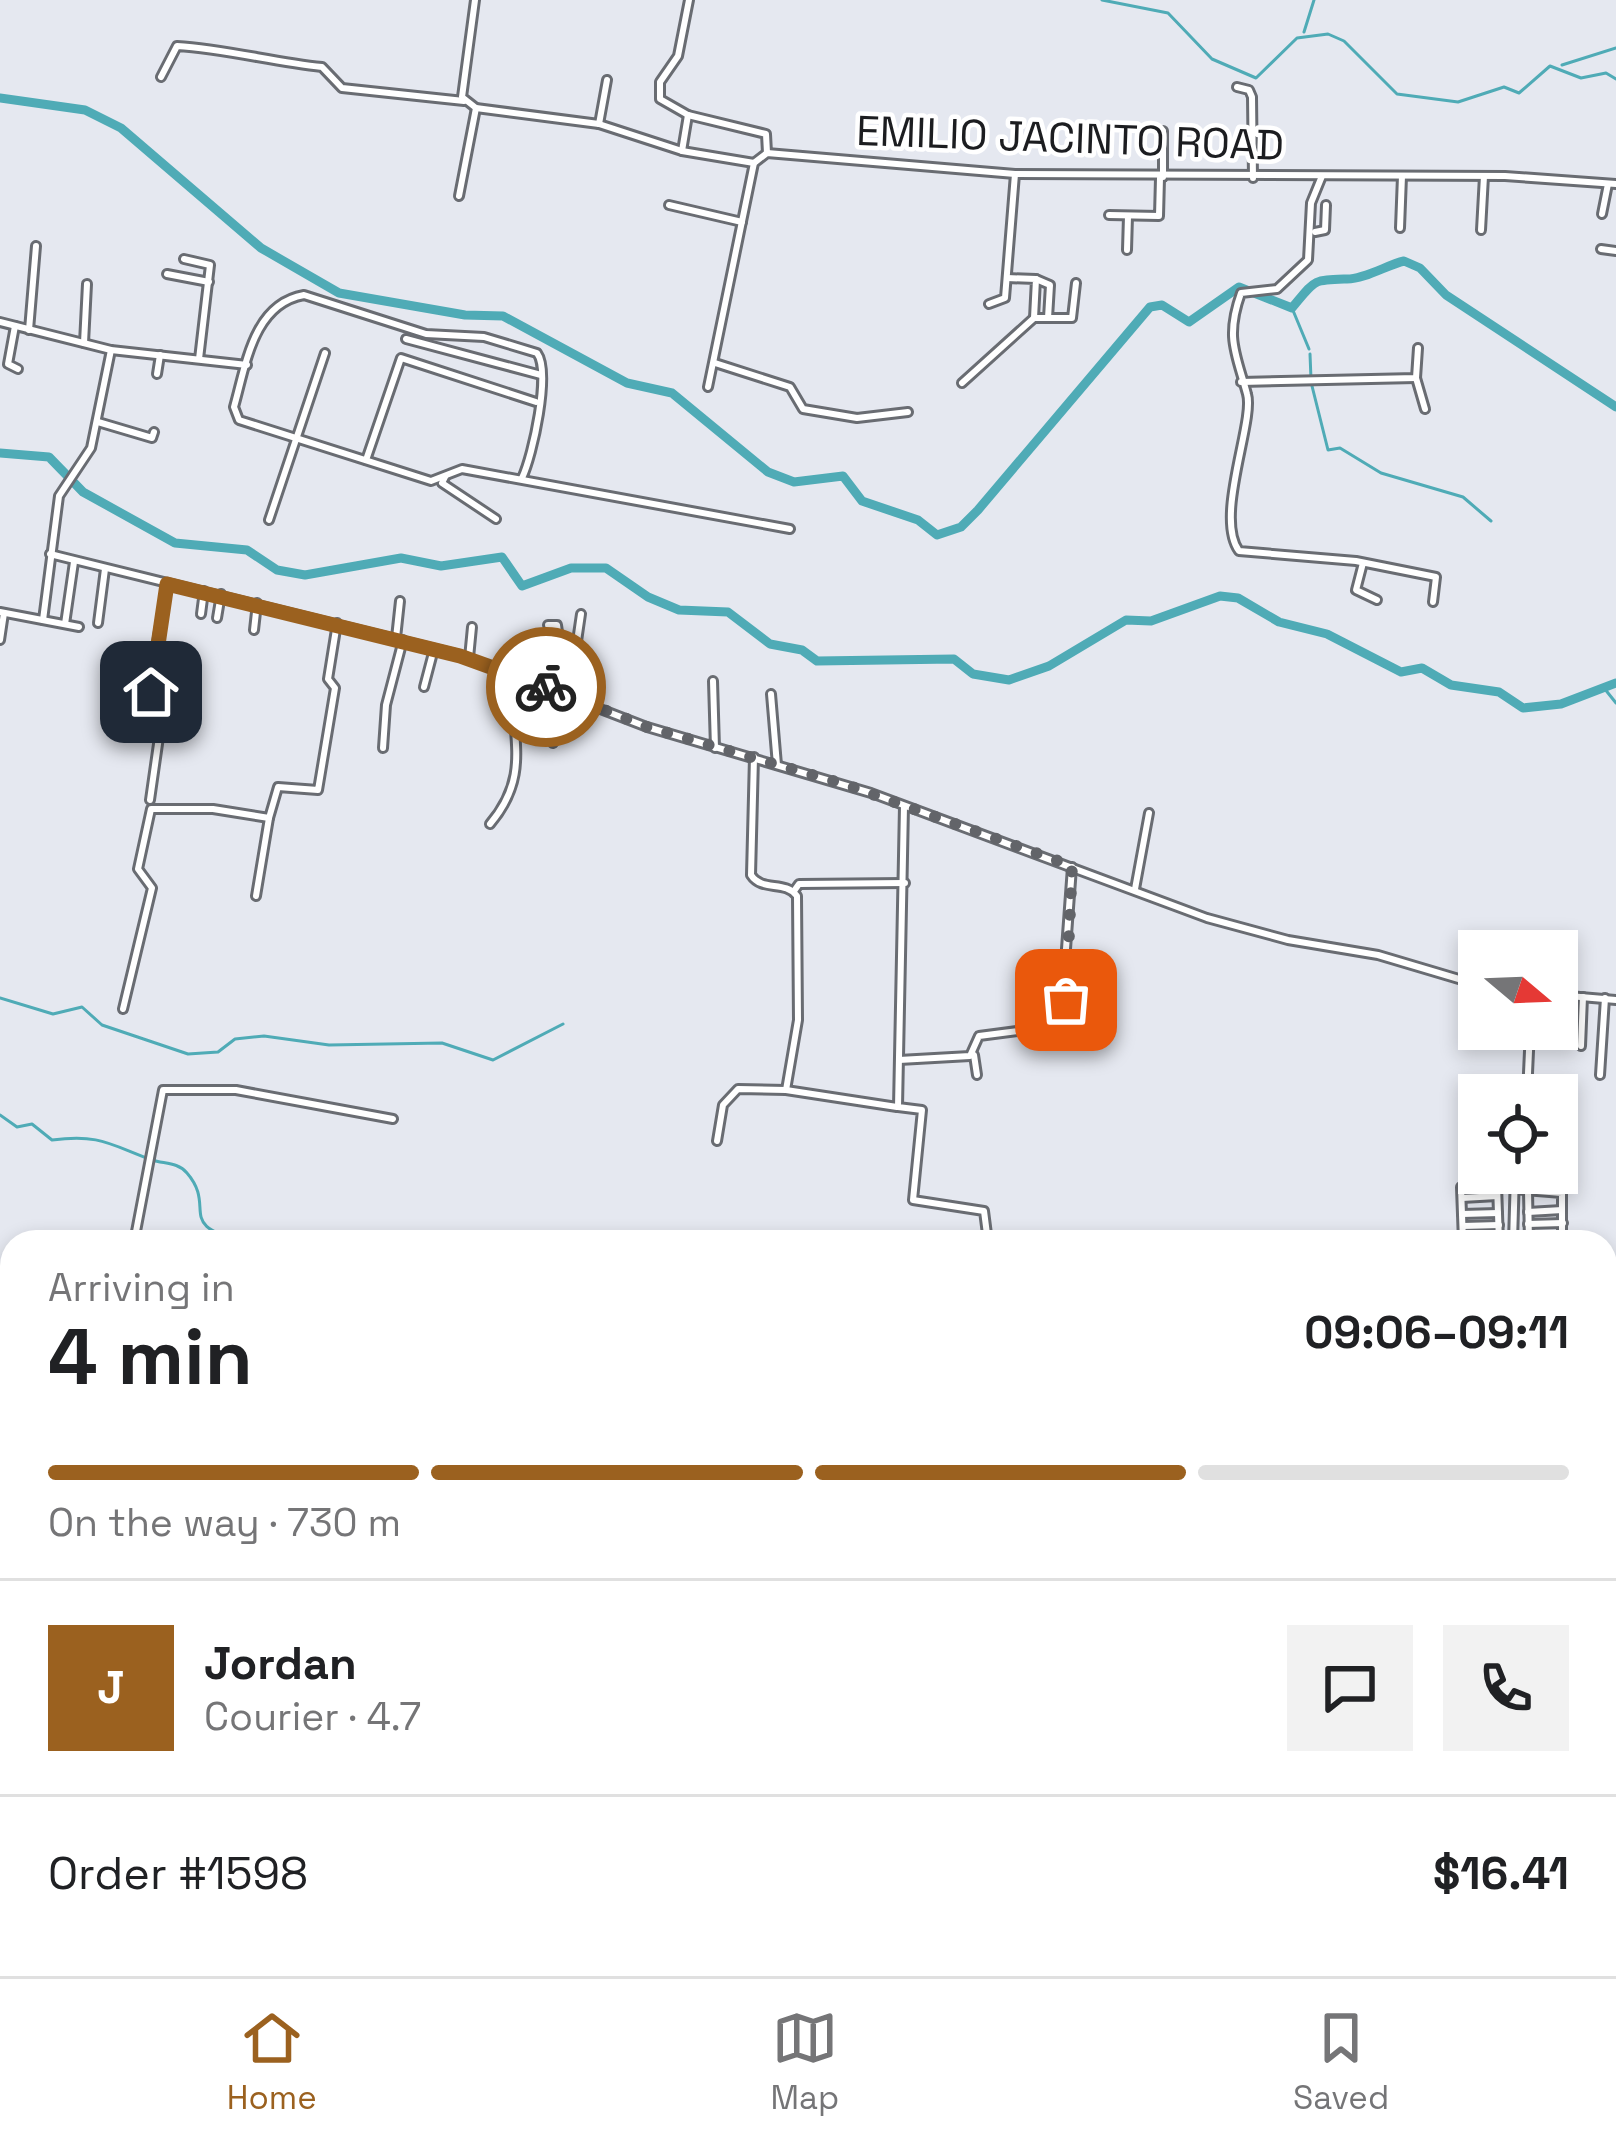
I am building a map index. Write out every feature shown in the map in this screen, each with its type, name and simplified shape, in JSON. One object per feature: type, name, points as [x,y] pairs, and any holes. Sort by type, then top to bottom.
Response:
[{"type":"street","points":[[464,101],[475,0]]},
{"type":"street","points":[[689,0],[678,56],[658,89],[664,104],[688,115],[766,134],[767,153],[754,163],[708,387]]},
{"type":"street","points":[[160,77],[178,46],[213,48],[259,61],[322,67],[342,88],[464,101],[476,108],[599,124],[682,151],[754,163]]},
{"type":"street","points":[[599,124],[607,80]]},
{"type":"street","points":[[1237,87],[1249,90],[1252,97],[1252,178]]},
{"type":"street","points":[[459,196],[476,108]]},
{"type":"street","points":[[682,151],[688,115]]},
{"type":"street","points":[[1109,215],[1160,215],[1163,131]]},
{"type":"street","name":"EMILIO JACINTO ROAD","points":[[767,153],[1015,173],[1162,178],[1484,176],[1612,184]]},
{"type":"street","points":[[988,304],[1004,300],[1015,173]]},
{"type":"street","points":[[1322,176],[1311,203],[1312,232],[1305,264],[1277,289],[1241,293],[1232,332],[1240,382],[1249,398],[1234,462],[1235,548],[1363,563],[1437,578],[1433,602]]},
{"type":"street","points":[[1400,228],[1402,176]]},
{"type":"street","points":[[1481,230],[1484,176]]},
{"type":"street","points":[[1602,214],[1612,184]]},
{"type":"street","points":[[669,205],[742,222]]},
{"type":"street","points":[[1312,232],[1324,230],[1326,205]]},
{"type":"street","points":[[1127,250],[1129,216]]},
{"type":"street","points":[[29,330],[36,246]]},
{"type":"street","points":[[1601,249],[1616,251]]},
{"type":"street","points":[[184,259],[211,266],[199,359]]},
{"type":"street","points":[[167,274],[209,283]]},
{"type":"street","points":[[1007,278],[1049,281],[1048,318]]},
{"type":"street","points":[[1034,318],[1036,279]]},
{"type":"street","points":[[962,383],[1034,318],[1073,317],[1076,283]]},
{"type":"street","points":[[84,343],[87,284]]},
{"type":"street","points":[[522,478],[533,446],[543,374],[537,353],[507,342],[425,334],[304,296],[290,298],[270,313],[247,365],[235,413],[239,420],[431,481],[462,470],[522,478],[790,529]]},
{"type":"street","points":[[0,322],[111,350],[247,365]]},
{"type":"street","points":[[15,326],[8,364],[18,369]]},
{"type":"street","points":[[406,338],[516,372],[543,374]]},
{"type":"street","points":[[1418,348],[1415,378],[1425,410]]},
{"type":"street","points":[[44,620],[62,486],[91,448],[111,350]]},
{"type":"street","points":[[269,520],[325,353]]},
{"type":"street","points":[[157,374],[160,355]]},
{"type":"street","points":[[366,460],[401,358],[536,402]]},
{"type":"street","points":[[715,363],[790,387],[803,409],[857,418],[908,412]]},
{"type":"street","points":[[1240,382],[1415,378]]},
{"type":"street","points":[[98,422],[152,438],[154,431]]},
{"type":"street","points":[[445,477],[442,483],[496,519]]},
{"type":"street","points":[[50,554],[469,658],[715,748],[904,806],[1245,929],[1378,955],[1458,979]]},
{"type":"street","points":[[65,624],[74,561]]},
{"type":"street","points":[[1363,563],[1356,590],[1377,600]]},
{"type":"street","points":[[98,623],[105,569]]},
{"type":"street","points":[[150,800],[158,737],[150,684],[167,584]]},
{"type":"street","points":[[201,614],[204,591]]},
{"type":"street","points":[[217,617],[221,594]]},
{"type":"street","points":[[383,748],[400,601]]},
{"type":"street","points":[[254,630],[257,602]]},
{"type":"street","points":[[318,618],[321,603]]},
{"type":"street","points":[[0,640],[2,613],[79,627]]},
{"type":"street","points":[[569,696],[581,614]]},
{"type":"street","points":[[256,896],[278,787],[319,790],[334,688],[328,679],[337,623]]},
{"type":"street","points":[[548,625],[556,625],[558,632],[548,688],[553,743]]},
{"type":"street","points":[[469,658],[472,627]]},
{"type":"street","points":[[424,687],[434,649]]},
{"type":"street","points":[[490,824],[514,791],[519,737],[510,719],[514,675]]},
{"type":"street","points":[[713,682],[715,748]]},
{"type":"street","points":[[771,694],[777,765]]},
{"type":"street","points":[[754,757],[751,875],[759,884],[794,891]]},
{"type":"street","points":[[898,1108],[904,806]]},
{"type":"street","points":[[123,1009],[152,888],[138,869],[151,809],[213,809],[269,818]]},
{"type":"street","points":[[1135,889],[1149,813]]},
{"type":"street","points":[[977,1075],[974,1054],[979,1036],[1025,1030],[1063,1015],[1072,866]]},
{"type":"street","points":[[785,1090],[799,1007],[794,891],[800,884],[905,883]]},
{"type":"street","points":[[1578,997],[1616,1000]]},
{"type":"street","points":[[1582,1046],[1583,997]]},
{"type":"street","points":[[1600,1075],[1605,998]]},
{"type":"street","points":[[1605,1042],[1614,1038]]},
{"type":"street","points":[[898,1060],[974,1054]]},
{"type":"street","points":[[717,1141],[723,1105],[738,1089],[785,1090],[922,1110],[914,1201],[984,1211],[986,1230]]},
{"type":"street","points":[[137,1230],[164,1090],[236,1090],[393,1119]]},
{"type":"street","points":[[1462,1194],[1463,1230]]},
{"type":"street","points":[[1513,1194],[1513,1230]]},
{"type":"street","points":[[1528,1194],[1528,1230]]},
{"type":"street","points":[[1561,1194],[1563,1230]]},
{"type":"street","points":[[1462,1198],[1498,1196],[1498,1230]]},
{"type":"street","points":[[1528,1211],[1562,1210]]},
{"type":"street","points":[[1462,1214],[1498,1213]]},
{"type":"street","points":[[1528,1224],[1563,1223]]},
{"type":"street","points":[[1482,1230],[1498,1225]]},
{"type":"waterway","points":[[1102,0],[1168,13],[1212,59],[1256,78],[1297,38],[1328,34],[1344,41],[1397,94],[1458,102],[1504,87],[1519,93],[1550,66],[1581,78],[1606,73],[1616,79]]},
{"type":"waterway","points":[[1304,32],[1314,0]]},
{"type":"waterway","points":[[1562,65],[1616,48]]},
{"type":"waterway","points":[[0,98],[85,110],[121,128],[261,248],[339,293],[465,315],[503,316],[627,383],[672,393],[768,472],[794,482],[843,476],[862,501],[918,520],[937,535],[961,527],[978,510],[1150,307],[1162,305],[1189,322],[1239,287],[1292,308],[1315,283],[1361,277],[1404,261],[1420,268],[1446,295],[1616,407]]},
{"type":"waterway","points":[[1292,308],[1309,349]]},
{"type":"waterway","points":[[1310,354],[1311,379]]},
{"type":"waterway","points":[[1312,386],[1328,450],[1340,448],[1381,473],[1463,497],[1491,521]]},
{"type":"waterway","points":[[0,453],[49,457],[83,492],[175,543],[247,550],[277,570],[305,575],[401,558],[441,566],[502,557],[522,586],[571,568],[606,568],[648,597],[679,610],[728,612],[770,644],[802,650],[817,661],[954,659],[973,674],[1009,680],[1049,666],[1126,620],[1151,621],[1220,596],[1238,598],[1279,622],[1327,634],[1401,672],[1422,668],[1451,685],[1499,692],[1523,708],[1561,704],[1616,683]]},
{"type":"waterway","points":[[1604,688],[1616,703]]},
{"type":"waterway","points":[[0,998],[53,1014],[82,1007],[102,1025],[188,1054],[218,1052],[235,1039],[264,1036],[329,1045],[442,1043],[493,1060],[563,1024]]},
{"type":"waterway","points":[[0,1115],[17,1127],[32,1124],[52,1140],[93,1139],[179,1167],[195,1186],[203,1223],[211,1230]]},
{"type":"way so far","points":[[546,687],[647,727],[847,785],[1072,866],[1066,1000]]},
{"type":"route","points":[[151,692],[167,584],[276,607],[460,656],[546,687]]}]
